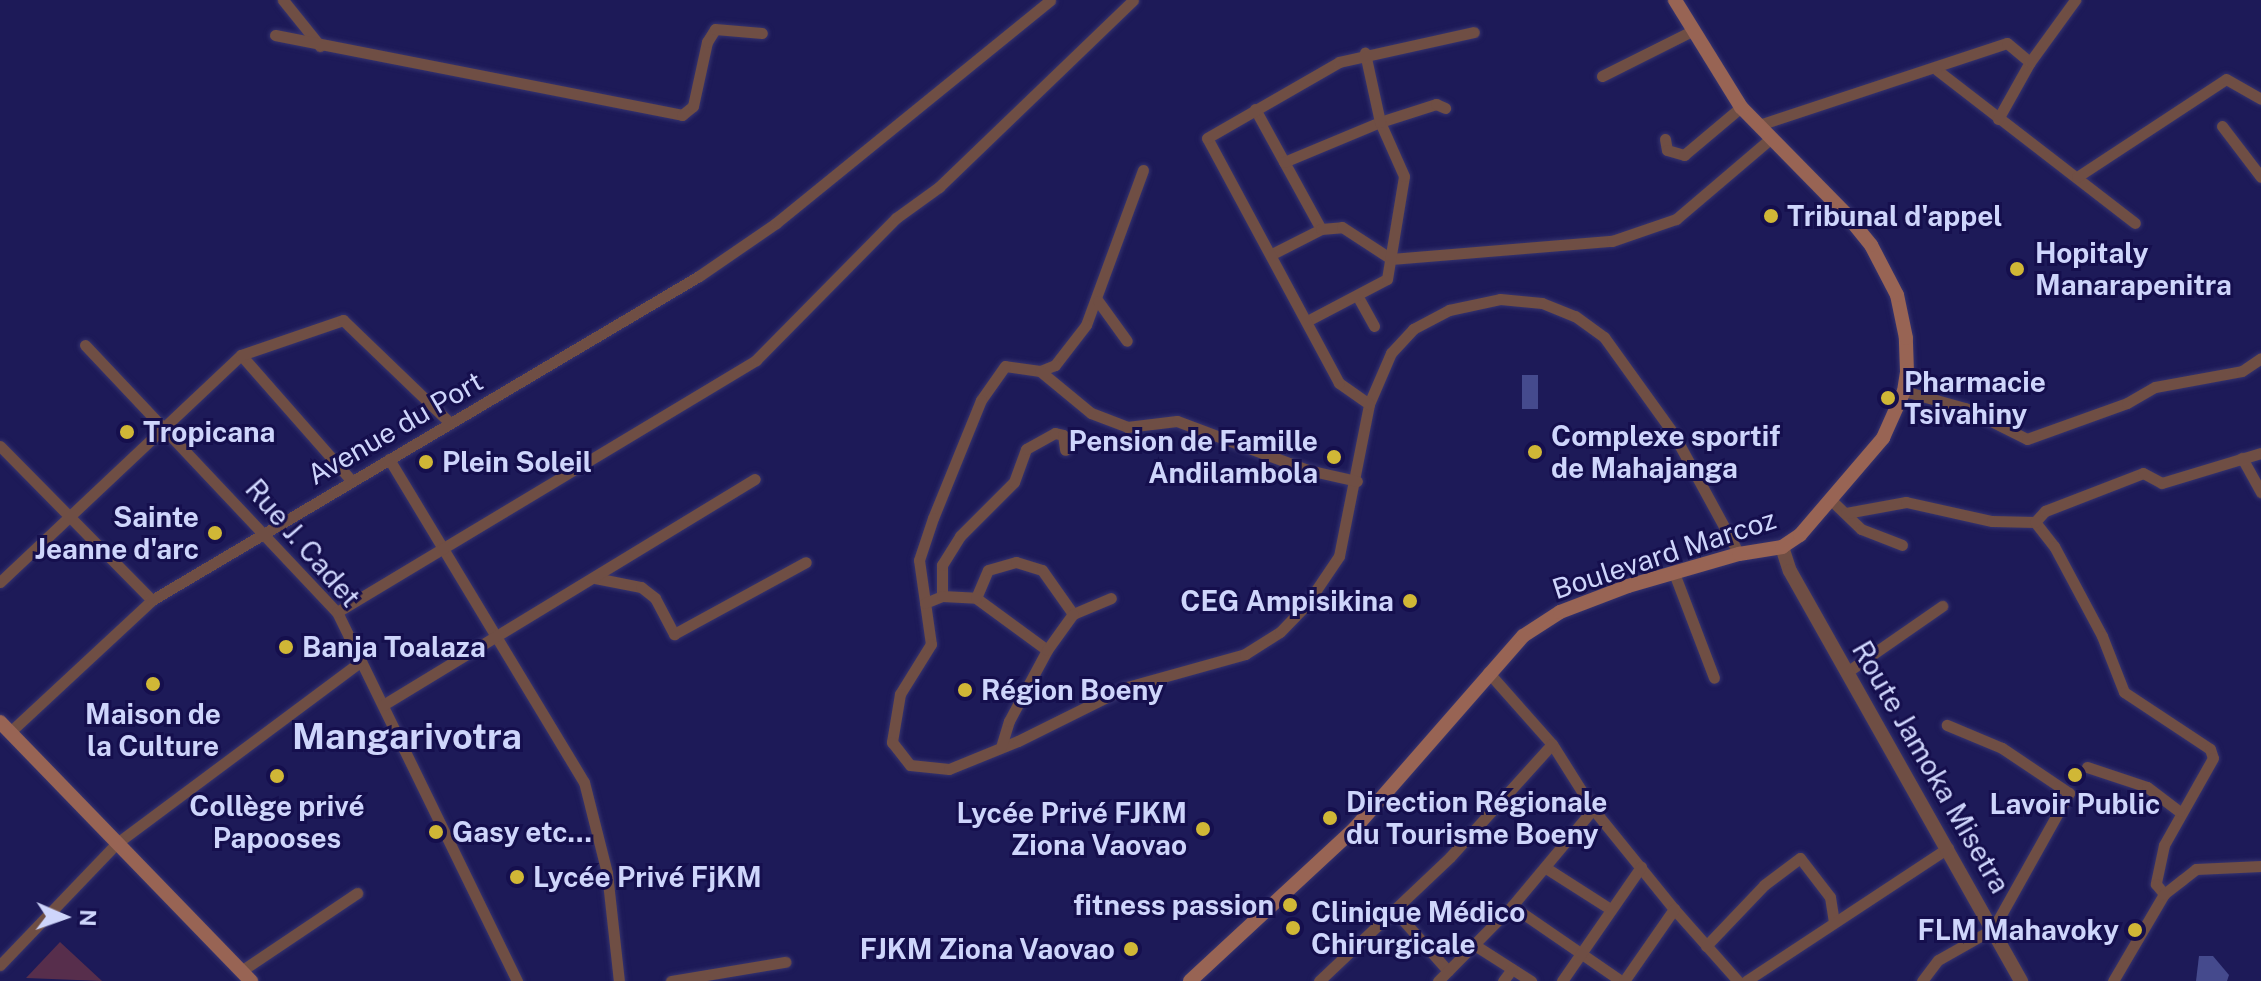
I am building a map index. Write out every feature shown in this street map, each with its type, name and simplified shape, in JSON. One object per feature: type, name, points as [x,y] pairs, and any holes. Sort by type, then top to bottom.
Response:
[{"type":"main road","name":"Boulevard Marcoz","points":[[1190,981],[1355,828],[1488,672],[1523,636],[1560,612],[1674,573],[1739,554],[1782,547],[1800,535],[1883,438],[1904,391],[1906,338],[1899,306],[1871,245],[1741,107],[1690,32],[1675,0]]},
{"type":"main road","points":[[5,727],[246,976]]},
{"type":"street","points":[[283,0],[320,47]]},
{"type":"street","name":"Avenue du Port","points":[[5,727],[152,600],[351,480],[624,322],[776,223],[1049,0]]},
{"type":"street","points":[[337,612],[756,360],[896,218],[939,187],[1133,0]]},
{"type":"street","points":[[1998,119],[2030,62],[2075,0]]},
{"type":"street","points":[[275,35],[320,47],[682,115],[693,106],[707,42],[715,29],[762,33]]},
{"type":"street","points":[[1369,404],[1339,383],[1207,138],[1292,85],[1365,53],[1474,32]]},
{"type":"street","points":[[1602,76],[1690,32]]},
{"type":"street","points":[[1759,125],[1937,70],[2007,43],[2030,62]]},
{"type":"street","points":[[1307,321],[1358,297],[1387,279],[1404,176],[1380,122],[1365,53]]},
{"type":"street","points":[[1937,70],[2135,223]]},
{"type":"street","points":[[2077,177],[2226,79],[2261,99]]},
{"type":"street","points":[[1284,162],[1380,122],[1436,104],[1445,108]]},
{"type":"street","points":[[1665,139],[1667,150],[1684,155],[1741,107]]},
{"type":"street","points":[[1255,109],[1321,229]]},
{"type":"street","points":[[2222,126],[2261,177]]},
{"type":"street","points":[[1272,254],[1321,229],[1342,227],[1391,259],[1575,248],[1649,231],[1676,219],[1770,139]]},
{"type":"street","points":[[1143,170],[1098,301],[1055,365],[1040,371],[1005,366],[981,400],[919,560],[931,644],[900,694],[892,742],[910,765],[949,769],[1127,687],[1216,665],[1268,642],[1306,605],[1339,556],[1357,481],[1369,404],[1391,353],[1413,329],[1449,310],[1500,299],[1542,303],[1564,312],[1604,337],[1673,433],[1739,554]]},
{"type":"street","points":[[1358,297],[1374,326]]},
{"type":"street","points":[[1098,301],[1127,341]]},
{"type":"street","points":[[1,578],[241,355],[343,320],[450,423]]},
{"type":"street","name":"Rue J. Cadet","points":[[85,345],[118,385],[165,427],[266,532],[337,612],[517,981]]},
{"type":"street","points":[[241,355],[351,480]]},
{"type":"street","points":[[1904,391],[1965,408],[2027,439],[2127,403],[2155,387],[2242,371],[2261,358]]},
{"type":"street","points":[[1040,371],[1091,413],[1127,427],[1177,421],[1308,470],[1357,481]]},
{"type":"street","points":[[942,596],[942,565],[960,536],[1014,482],[1026,449],[1055,433],[1063,435],[1065,450]]},
{"type":"street","points":[[0,446],[65,517],[152,600]]},
{"type":"street","points":[[1846,513],[1906,502],[1992,521],[2035,522],[2045,511],[2143,473],[2162,483],[2261,453]]},
{"type":"street","points":[[2242,458],[2261,492]]},
{"type":"street","points":[[389,459],[441,552],[584,782],[607,873],[619,981]]},
{"type":"street","points":[[383,705],[755,479]]},
{"type":"street","points":[[1830,499],[1861,529],[1902,545]]},
{"type":"street","points":[[2035,522],[2054,546],[2102,636],[2124,692],[2210,749],[2213,758],[2179,811],[2164,845],[2156,884],[2164,894]]},
{"type":"street","name":"Route Jamoka Misetra","points":[[1782,547],[1795,579],[2021,981]]},
{"type":"street","points":[[595,578],[641,587],[655,598],[674,634],[806,562]]},
{"type":"street","points":[[976,598],[988,570],[1029,564],[1042,570],[1073,614]]},
{"type":"street","points":[[1674,573],[1714,678]]},
{"type":"street","points":[[925,603],[942,596],[976,598],[1047,650]]},
{"type":"street","points":[[1001,747],[1009,721],[1047,650],[1073,614],[1111,598]]},
{"type":"street","points":[[1847,672],[1942,606]]},
{"type":"street","points":[[0,965],[117,843],[361,661]]},
{"type":"street","points":[[1488,672],[1552,744],[1593,809],[1674,909],[1738,981]]},
{"type":"street","points":[[1922,981],[1938,960],[1993,929],[2069,793],[2002,748],[1947,725]]},
{"type":"street","points":[[1319,981],[1395,911],[1552,744]]},
{"type":"street","points":[[2087,767],[2147,787],[2179,811]]},
{"type":"street","points":[[1438,981],[1512,906],[1593,809]]},
{"type":"street","points":[[1746,981],[1948,848]]},
{"type":"street","points":[[1706,946],[1764,885],[1800,858],[1830,897],[1834,922]]},
{"type":"street","points":[[2114,981],[2164,894],[2196,869],[2261,866]]},
{"type":"street","points":[[1562,981],[1641,867]]},
{"type":"street","points":[[1546,868],[1610,909]]},
{"type":"street","points":[[246,976],[357,893]]},
{"type":"street","points":[[1512,906],[1622,981],[1674,909]]},
{"type":"street","points":[[1395,911],[1448,971]]},
{"type":"street","points":[[1473,944],[1531,981]]},
{"type":"street","points":[[671,981],[785,962]]},
{"type":"street","points":[[1503,981],[1512,969]]},
{"type":"shaded area","points":[[60,942],[102,981],[26,978]]},
{"type":"water","points":[[1522,375],[1538,375],[1538,409],[1522,409]]},
{"type":"water","points":[[2199,956],[2213,956],[2229,975],[2227,981],[2196,981]]},
{"type":"place","name":"Tribunal d'appel","points":[[1771,216]]},
{"type":"place","name":"Hopitaly Manarapenitra","points":[[2017,269]]},
{"type":"place","name":"Pharmacie Tsivahiny","points":[[1888,398]]},
{"type":"place","name":"Tropicana","points":[[127,432]]},
{"type":"place","name":"Complexe sportif de Mahajanga","points":[[1535,452]]},
{"type":"place","name":"Pension de Famille Andilambola","points":[[1334,457]]},
{"type":"place","name":"Plein Soleil","points":[[426,462]]},
{"type":"place","name":"Sainte Jeanne d'arc","points":[[215,533]]},
{"type":"place","name":"CEG Ampisikina","points":[[1410,601]]},
{"type":"place","name":"Banja Toalaza","points":[[286,647]]},
{"type":"place","name":"Maison de la Culture","points":[[153,684]]},
{"type":"place","name":"Région Boeny","points":[[965,690]]},
{"type":"place","name":"Lavoir Public","points":[[2075,775]]},
{"type":"place","name":"Collège privé Papooses","points":[[277,776]]},
{"type":"place","name":"Direction Régionale du Tourisme Boeny","points":[[1330,818]]},
{"type":"place","name":"Lycée Privé FJKM Ziona Vaovao","points":[[1203,829]]},
{"type":"place","name":"Gasy etc...","points":[[436,832]]},
{"type":"place","name":"Lycée Privé FjKM","points":[[517,877]]},
{"type":"place","name":"fitness passion","points":[[1290,905]]},
{"type":"place","name":"Clinique Médico Chirurgicale","points":[[1293,928]]},
{"type":"place","name":"FLM Mahavoky","points":[[2135,930]]},
{"type":"place","name":"FJKM Ziona Vaovao","points":[[1131,949]]},
{"type":"district","name":"Mangarivotra","points":[[407,737]]}]
